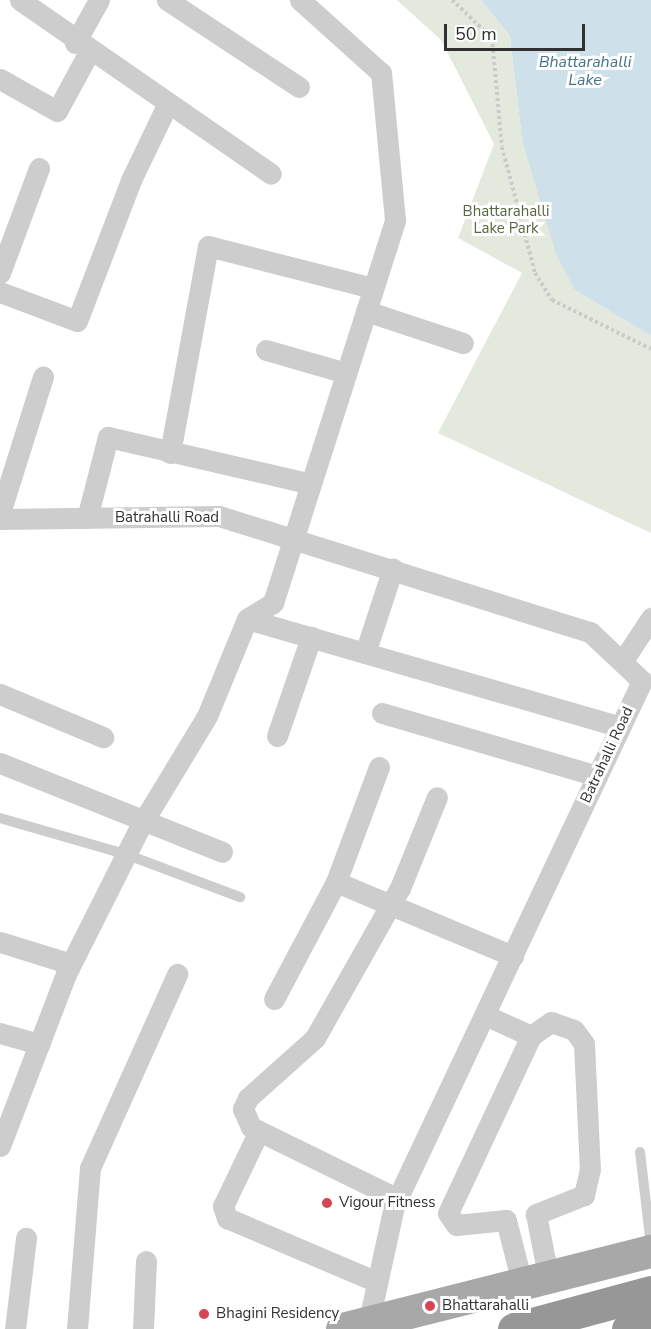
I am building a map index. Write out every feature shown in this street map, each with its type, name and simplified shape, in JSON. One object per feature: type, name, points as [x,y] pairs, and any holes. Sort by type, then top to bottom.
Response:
[{"type":"highway","points":[[514,1329],[651,1292]]},
{"type":"highway","points":[[628,1329],[651,1323]]},
{"type":"main road","points":[[356,1325],[651,1251]]},
{"type":"street","points":[[20,0],[82,47],[271,174]]},
{"type":"street","points":[[0,79],[57,111],[99,0]]},
{"type":"street","points":[[167,0],[299,87]]},
{"type":"street","points":[[0,1146],[9,1099],[39,1044],[71,963],[145,818],[211,708],[248,619],[273,603],[395,220],[381,73],[300,0]]},
{"type":"street","points":[[0,292],[77,321],[131,180],[168,104]]},
{"type":"street","points":[[0,273],[39,168]]},
{"type":"street","points":[[170,453],[208,246],[373,288]]},
{"type":"street","points":[[366,310],[463,343]]},
{"type":"street","points":[[266,350],[346,373]]},
{"type":"street","points":[[0,513],[43,376]]},
{"type":"street","points":[[87,518],[108,437],[311,484]]},
{"type":"street","name":"Batrahalli Road","points":[[0,519],[219,516],[295,536],[590,632],[642,681],[398,1199],[377,1282],[356,1325]]},
{"type":"street","points":[[365,653],[393,568]]},
{"type":"street","points":[[622,662],[651,618]]},
{"type":"street","points":[[248,619],[620,727]]},
{"type":"street","points":[[277,736],[311,638]]},
{"type":"street","points":[[0,694],[103,737]]},
{"type":"street","points":[[382,713],[597,776]]},
{"type":"street","points":[[0,763],[145,818],[222,852]]},
{"type":"street","points":[[274,999],[336,882],[379,767]]},
{"type":"street","points":[[398,1199],[260,1131],[244,1119],[248,1098],[315,1038],[388,907],[437,796]]},
{"type":"street","points":[[336,882],[388,907],[513,956]]},
{"type":"street","points":[[0,942],[71,963]]},
{"type":"street","points":[[77,1329],[90,1168],[177,974]]},
{"type":"street","points":[[485,1016],[531,1036]]},
{"type":"street","points":[[560,1022],[584,1044],[590,1169],[584,1195],[536,1214],[506,1220],[456,1225],[448,1213],[531,1036],[544,1024],[560,1022]]},
{"type":"street","points":[[0,1033],[39,1044]]},
{"type":"street","points":[[260,1131],[223,1206],[227,1218],[377,1282]]},
{"type":"street","points":[[535,1280],[536,1214]]},
{"type":"street","points":[[506,1220],[535,1280]]},
{"type":"street","points":[[15,1329],[26,1238]]},
{"type":"street","points":[[143,1329],[146,1261]]},
{"type":"lane","points":[[0,818],[128,855],[240,897]]},
{"type":"lane","points":[[640,1152],[651,1246]]},
{"type":"path","points":[[453,0],[492,38],[502,147],[535,273],[552,300],[651,350]]},
{"type":"green space","name":"Bhattarahalli Lake Park","points":[[397,0],[481,0],[510,36],[522,140],[575,290],[651,336],[651,533],[438,433],[522,273],[458,238],[494,144],[441,40]]},
{"type":"water","name":"Bhattarahalli Lake","points":[[481,0],[651,0],[651,336],[575,290],[556,254],[522,140],[510,36]]},
{"type":"place","name":"Vigour Fitness","points":[[327,1203]]},
{"type":"place","name":"Bhattarahalli","points":[[430,1306]]},
{"type":"place","name":"Bhagini Residency","points":[[204,1314]]}]
